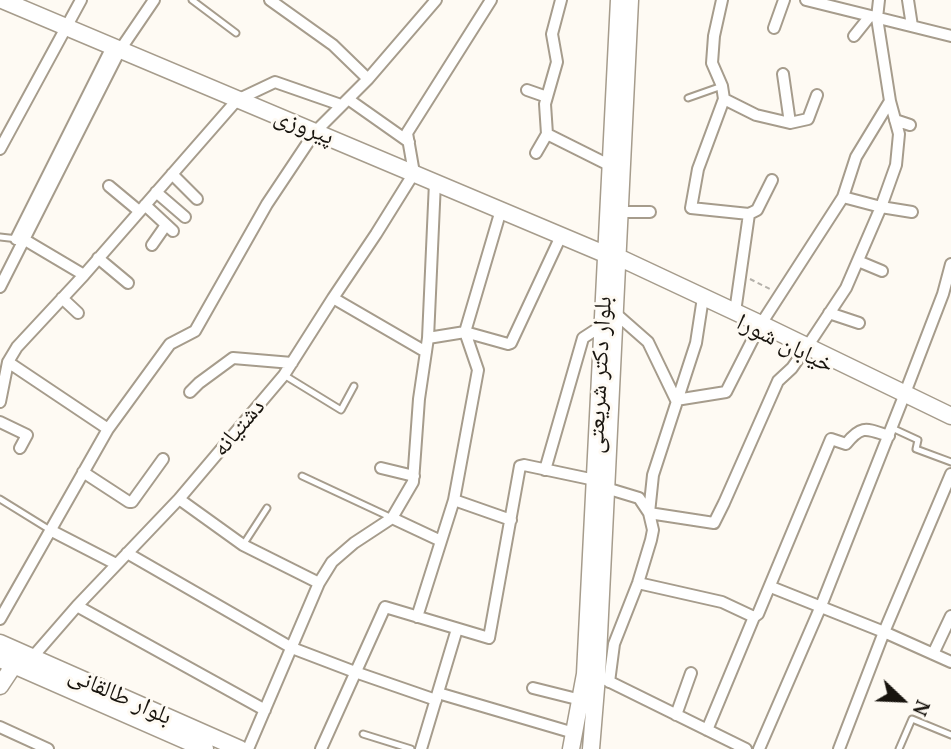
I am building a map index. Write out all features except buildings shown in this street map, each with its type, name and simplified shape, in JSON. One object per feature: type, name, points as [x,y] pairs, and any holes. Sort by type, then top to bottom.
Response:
[{"type":"street","name":"پیروزی","points":[[2,0],[614,259]]},
{"type":"street","points":[[0,149],[81,0]]},
{"type":"street","points":[[0,287],[21,239],[116,49],[154,0]]},
{"type":"street","points":[[270,0],[333,45],[368,79]]},
{"type":"street","points":[[0,619],[108,429],[170,344],[195,331],[267,204],[315,132],[368,79],[436,0]]},
{"type":"street","points":[[414,173],[407,133],[491,0]]},
{"type":"street","points":[[536,153],[547,134],[545,104],[556,62],[552,34],[561,0]]},
{"type":"street","name":"بلوار دکتر شریعتی","points":[[573,741],[585,674],[601,484],[607,362],[615,313],[611,166],[619,0]]},
{"type":"street","name":"بلوار دکتر شریعتی","points":[[607,362],[603,326],[620,212],[631,0]]},
{"type":"street","points":[[722,0],[714,36],[712,63],[722,86],[724,99],[698,169],[691,208],[749,214],[757,210],[772,180]]},
{"type":"street","points":[[774,28],[784,0]]},
{"type":"street","points":[[806,0],[951,36]]},
{"type":"street","points":[[854,36],[873,17],[879,0]]},
{"type":"street","points":[[908,0],[912,26]]},
{"type":"street","points":[[321,749],[384,607],[489,638],[520,466],[601,484],[639,498],[649,513],[713,523],[778,381],[792,368],[846,288],[897,165],[899,134],[873,17]]},
{"type":"street","points":[[783,74],[790,122]]},
{"type":"street","points":[[0,402],[8,362],[17,347],[84,275],[237,100],[275,82],[344,102],[409,142]]},
{"type":"street","points":[[527,90],[547,97]]},
{"type":"street","points":[[724,99],[756,115],[790,122],[808,119],[817,95]]},
{"type":"street","points":[[676,400],[726,392],[759,328],[843,197],[856,157],[890,101]]},
{"type":"street","points":[[895,120],[910,125]]},
{"type":"street","points":[[547,134],[611,166]]},
{"type":"street","points":[[706,148],[718,153]]},
{"type":"street","name":"دشتیانه","points":[[12,657],[77,606],[178,499],[284,375],[414,173]]},
{"type":"street","points":[[172,174],[197,199]]},
{"type":"street","points":[[248,749],[319,583],[332,562],[354,543],[392,518],[413,482],[419,399],[428,338],[435,182]]},
{"type":"street","points":[[109,186],[169,228],[152,245]]},
{"type":"street","points":[[156,192],[185,216]]},
{"type":"street","points":[[843,197],[912,212]]},
{"type":"street","points":[[417,617],[454,500],[478,370],[465,332],[501,210]]},
{"type":"street","points":[[620,212],[650,212]]},
{"type":"street","points":[[735,312],[749,214]]},
{"type":"street","points":[[428,338],[465,332],[511,343],[561,236]]},
{"type":"street","points":[[21,239],[84,275]]},
{"type":"street","points":[[99,258],[128,283]]},
{"type":"street","name":"خیابان شورا","points":[[614,259],[702,304],[951,416]]},
{"type":"street","name":"خیابان شورا","points":[[614,259],[735,312],[759,328]]},
{"type":"street","points":[[858,261],[882,271]]},
{"type":"street","points":[[759,749],[821,606],[904,397],[943,294],[951,264]]},
{"type":"street","points":[[62,298],[78,313]]},
{"type":"street","points":[[333,298],[426,352]]},
{"type":"street","points":[[606,643],[638,583],[651,540],[653,530],[649,513],[653,475],[696,343],[702,304]]},
{"type":"street","points":[[615,313],[648,342],[676,400]]},
{"type":"street","points":[[829,313],[859,324]]},
{"type":"street","points":[[545,470],[583,338],[603,326]]},
{"type":"street","points":[[190,392],[233,358],[292,363]]},
{"type":"street","points":[[8,362],[108,429]]},
{"type":"street","name":"خیابان شورا","points":[[904,397],[951,425]]},
{"type":"street","points":[[0,422],[27,435],[20,448]]},
{"type":"street","points":[[707,730],[754,617],[771,587],[831,439],[846,444],[856,432],[864,429],[890,432]]},
{"type":"street","points":[[83,472],[132,502],[163,459]]},
{"type":"street","points":[[381,468],[414,476]]},
{"type":"street","points":[[839,749],[951,474]]},
{"type":"street","name":"بلوار دکتر شریعتی","points":[[591,749],[606,643],[601,484]]},
{"type":"street","points":[[178,499],[243,545],[319,583]]},
{"type":"street","points":[[454,500],[511,520]]},
{"type":"street","points":[[392,518],[441,541]]},
{"type":"street","points":[[50,530],[116,564]]},
{"type":"street","points":[[127,553],[292,648],[355,673],[573,741]]},
{"type":"street","points":[[638,583],[722,602],[754,617]]},
{"type":"street","points":[[771,587],[821,606],[882,638],[951,662]]},
{"type":"street","points":[[77,606],[265,710]]},
{"type":"street","points":[[933,654],[951,616]]},
{"type":"street","points":[[421,749],[457,629]]},
{"type":"street","points":[[1,681],[12,657]]},
{"type":"street","name":"بلوار طالقانی","points":[[12,657],[78,686],[240,749]]},
{"type":"street","points":[[676,715],[691,673]]},
{"type":"street","points":[[603,679],[746,749]]},
{"type":"street","name":"بلوار طالقانی","points":[[78,686],[205,749]]},
{"type":"street","points":[[533,688],[580,700]]},
{"type":"street","points":[[0,727],[48,749]]},
{"type":"street","points":[[716,749],[722,737]]},
{"type":"lane","points":[[192,0],[236,33]]},
{"type":"lane","points":[[688,98],[722,86]]},
{"type":"lane","points":[[0,237],[21,239]]},
{"type":"lane","points":[[284,375],[341,410],[354,386]]},
{"type":"lane","points":[[890,432],[918,440],[916,449],[951,462]]},
{"type":"lane","points":[[302,475],[392,518]]},
{"type":"lane","points":[[0,499],[50,530]]},
{"type":"lane","points":[[243,545],[267,508]]},
{"type":"lane","points":[[899,749],[912,719],[951,734]]},
{"type":"lane","points":[[363,734],[411,749]]},
{"type":"path","points":[[740,274],[780,294]]}]
